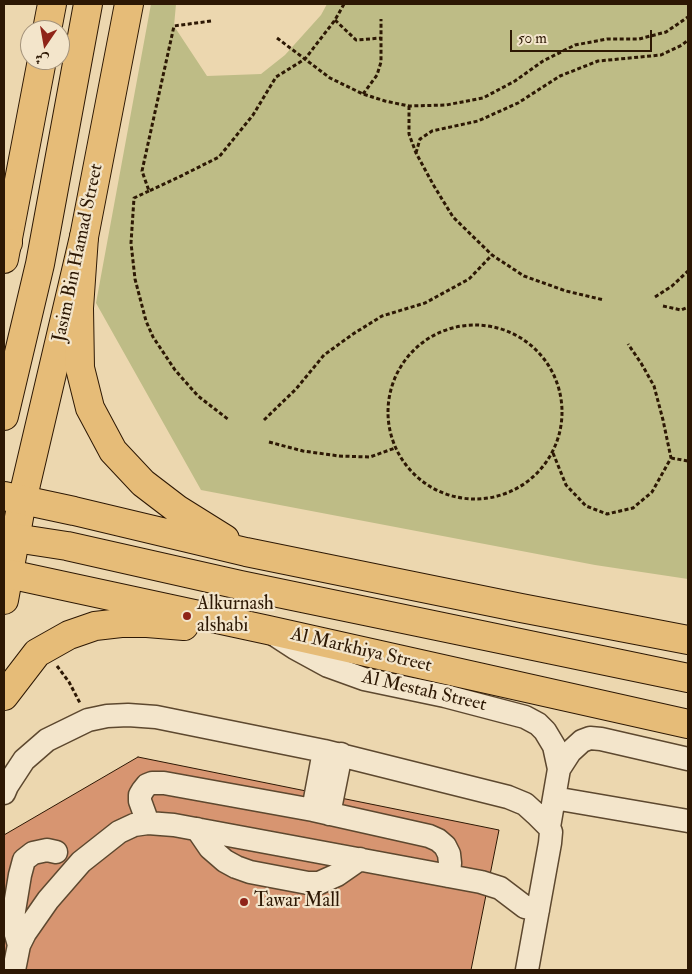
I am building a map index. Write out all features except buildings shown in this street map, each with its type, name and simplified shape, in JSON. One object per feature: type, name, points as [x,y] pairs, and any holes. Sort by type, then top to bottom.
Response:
[{"type":"main road","points":[[49,20],[52,4]]},
{"type":"main road","points":[[4,416],[40,264],[88,4]]},
{"type":"main road","name":"Jasim Bin Hamad Street","points":[[5,578],[10,538],[10,504],[84,237],[129,4]]},
{"type":"main road","points":[[5,250],[40,70]]},
{"type":"main road","points":[[84,237],[79,308],[80,368],[90,408],[113,451],[143,483],[177,509],[246,552]]},
{"type":"main road","points":[[10,504],[74,511],[246,552],[688,640]]},
{"type":"main road","points":[[10,538],[67,546],[250,587],[688,678]]},
{"type":"main road","name":"Al Markhiya Street","points":[[5,578],[268,630],[688,724]]},
{"type":"main road","points":[[4,696],[38,653],[69,635],[95,626],[147,623],[268,630]]},
{"type":"street","name":"Al Mestah Street","points":[[268,630],[295,648],[328,666],[364,679],[445,696],[525,717],[538,724],[550,739],[554,746],[559,769],[550,827],[542,842],[532,909],[527,970]]},
{"type":"street","points":[[4,793],[24,760],[47,740],[88,720],[107,716],[128,715],[156,717],[332,753],[508,797],[525,804],[550,827]]},
{"type":"street","name":"Al Mestah Street","points":[[559,769],[570,752],[582,741],[590,738],[688,759]]},
{"type":"street","points":[[321,812],[332,753]]},
{"type":"street","points":[[148,823],[140,801],[140,795],[147,785],[158,782],[321,812],[429,836],[445,846],[449,854],[449,876]]},
{"type":"street","points":[[554,798],[688,820]]},
{"type":"street","points":[[14,970],[19,945],[24,933],[48,900],[81,862],[119,832],[134,825],[148,823],[197,829],[481,882],[500,888],[532,909]]},
{"type":"street","points":[[197,829],[210,848],[225,861],[236,867],[308,883],[319,883],[329,880],[360,859]]},
{"type":"street","points":[[19,945],[13,924],[24,860],[33,853],[47,850],[56,852]]},
{"type":"street","name":"Al Mestah Street","points":[[513,970],[532,909]]},
{"type":"path","points":[[229,420],[198,396],[175,370],[146,321],[136,279],[131,243],[134,198],[219,157],[253,115],[276,77],[306,59],[335,20],[344,4]]},
{"type":"path","points":[[277,38],[330,78],[363,94],[385,102],[408,106],[446,105],[483,98],[515,81],[543,61],[575,45],[606,39],[639,39],[666,32],[688,17]]},
{"type":"path","points":[[363,94],[377,75],[381,62],[381,19]]},
{"type":"path","points":[[335,20],[356,40],[381,38]]},
{"type":"path","points":[[148,191],[142,171],[174,26],[211,21]]},
{"type":"path","points":[[416,153],[420,139],[432,131],[478,121],[518,103],[560,76],[598,61],[661,55],[688,40]]},
{"type":"path","points":[[408,106],[409,134],[416,153],[453,217],[492,255],[524,276],[566,291],[604,300]]},
{"type":"path","points":[[264,420],[296,389],[324,355],[353,334],[382,316],[425,304],[469,279],[492,255]]},
{"type":"path","points":[[655,297],[672,286],[688,271]]},
{"type":"path","points":[[663,306],[681,310],[688,307]]},
{"type":"path","points":[[462,326],[490,326],[521,338],[540,354],[556,379],[561,400],[561,429],[553,452],[536,475],[513,490],[485,499],[453,496],[424,483],[408,468],[395,448],[388,425],[389,397],[399,369],[415,349],[437,334],[462,326]]},
{"type":"path","points":[[553,452],[566,485],[586,506],[608,514],[633,508],[652,492],[671,458],[654,386],[628,344]]},
{"type":"path","points":[[269,442],[303,451],[339,456],[370,457],[395,448]]},
{"type":"path","points":[[671,458],[688,461]]},
{"type":"path","points":[[38,653],[56,665],[70,682],[88,720]]},
{"type":"shaded area","points":[[151,4],[176,4],[174,26],[207,76],[261,74],[285,55],[321,15],[327,4],[688,4],[688,579],[595,565],[201,490],[96,303]]},
{"type":"place","name":"Alkurnash alshabi","points":[[187,616]]},
{"type":"place","name":"Tawar Mall","points":[[244,902]]}]
